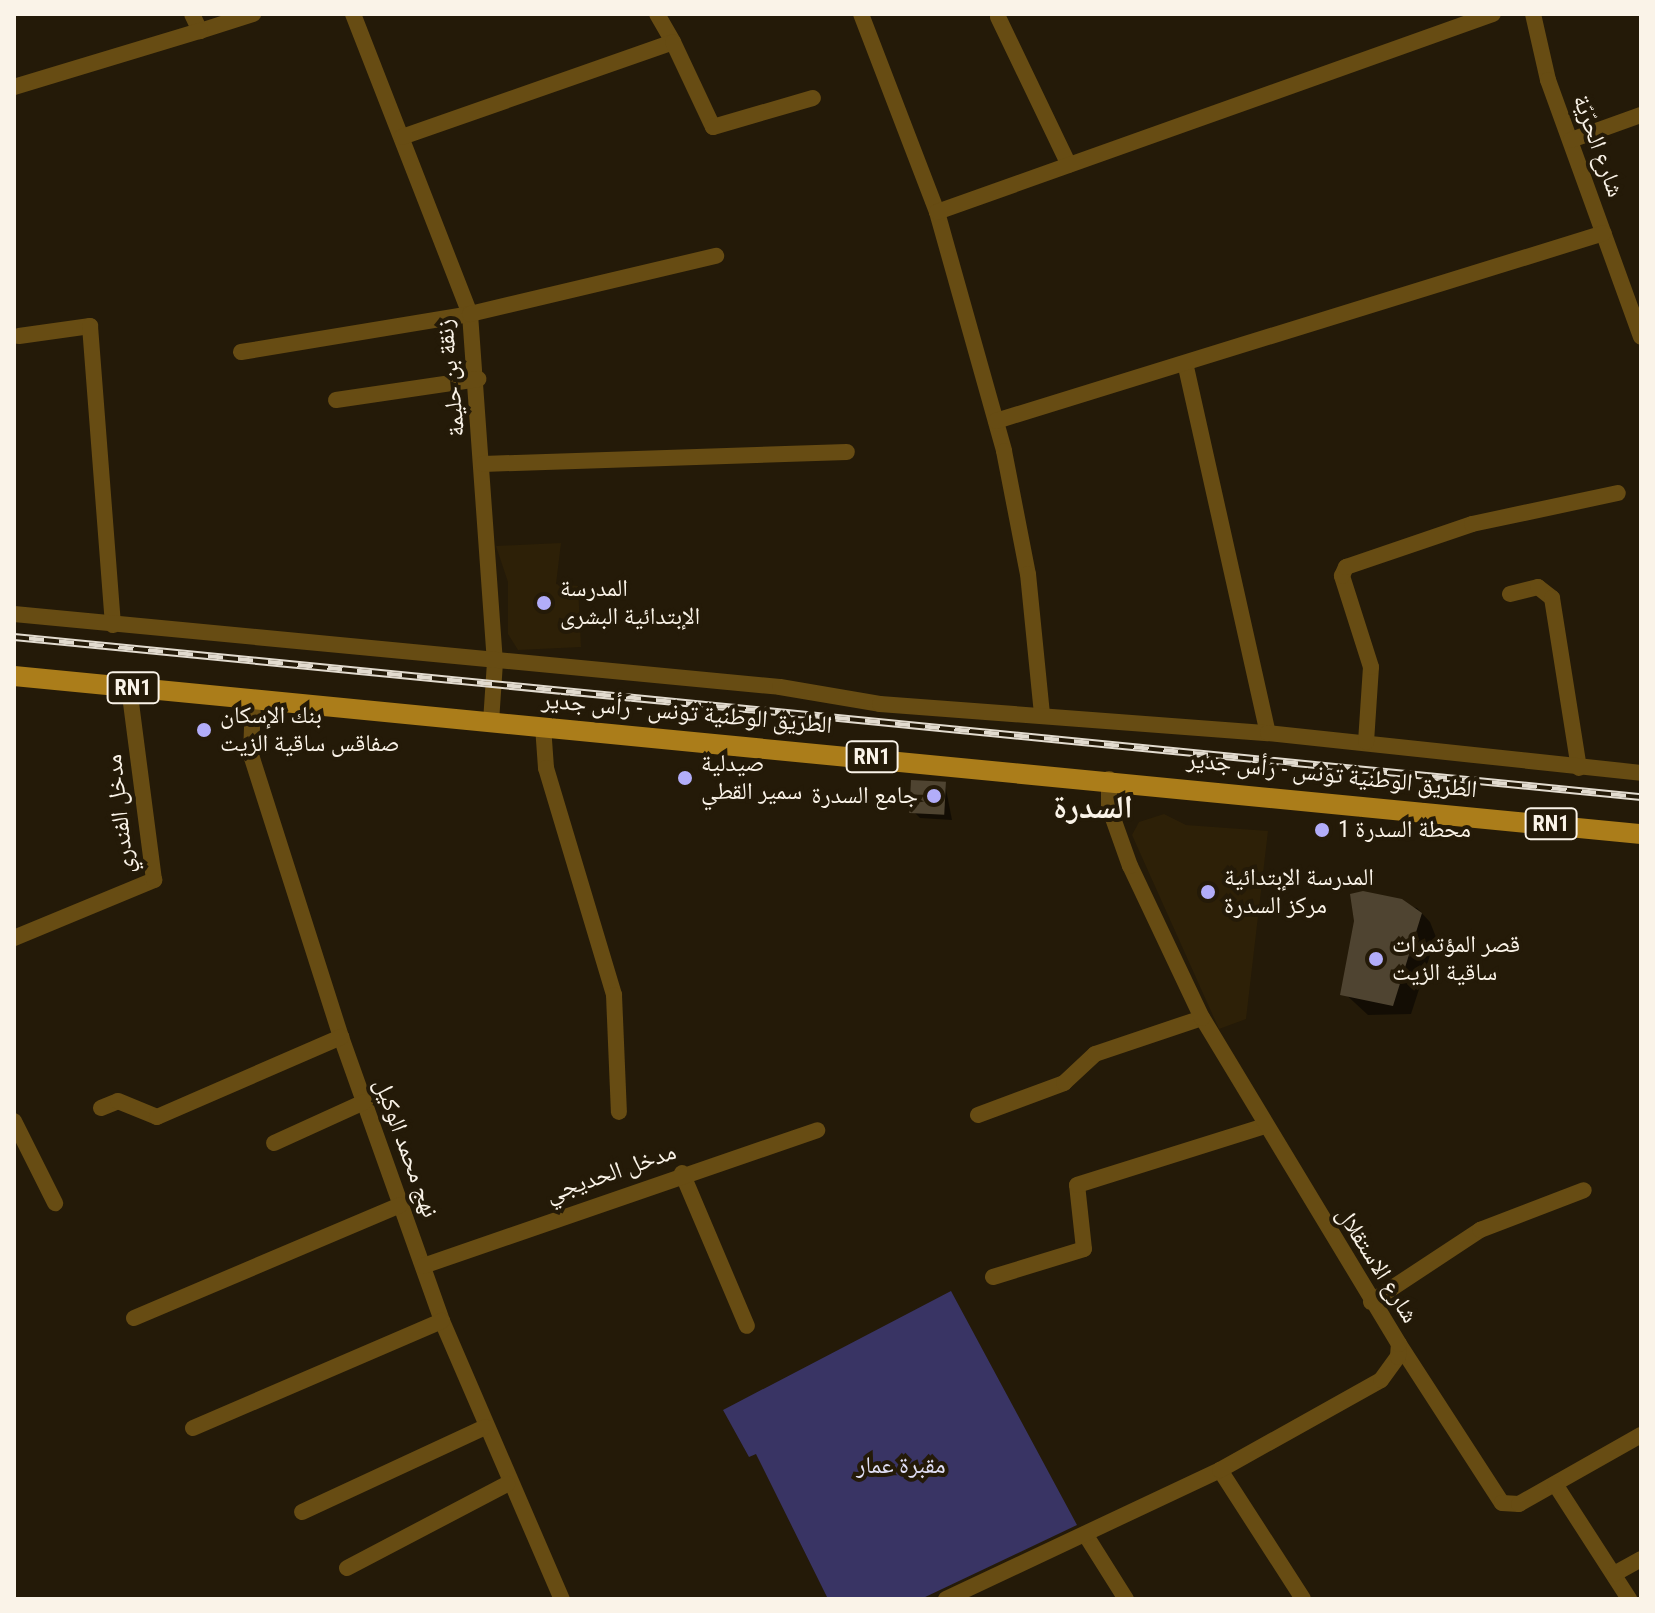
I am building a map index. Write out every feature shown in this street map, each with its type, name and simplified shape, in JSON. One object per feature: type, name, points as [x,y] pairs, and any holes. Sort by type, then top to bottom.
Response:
[{"type":"main road","name":"الطريق الوطنية تونس - رأس جدير","points":[[14,676],[1109,779],[1641,834]]},
{"type":"street","points":[[192,14],[200,31]]},
{"type":"street","points":[[14,87],[253,14]]},
{"type":"street","name":"زنقة بن حليمة","points":[[353,14],[470,314],[478,379],[495,662],[491,722]]},
{"type":"street","points":[[657,14],[713,127],[813,98]]},
{"type":"street","points":[[861,14],[937,212],[996,421],[1026,558],[1042,714]]},
{"type":"street","points":[[937,212],[1493,14]]},
{"type":"street","name":"شارع الحرّيّة","points":[[1533,14],[1571,140],[1641,337]]},
{"type":"street","points":[[998,17],[1069,165]]},
{"type":"street","points":[[402,137],[673,42]]},
{"type":"street","points":[[1571,140],[1641,115]]},
{"type":"street","points":[[996,421],[1186,367],[1604,233]]},
{"type":"street","points":[[241,352],[470,314],[716,256]]},
{"type":"street","points":[[19,336],[90,326],[113,625]]},
{"type":"street","points":[[1186,367],[1268,733]]},
{"type":"street","points":[[336,400],[478,379]]},
{"type":"street","points":[[483,464],[847,452]]},
{"type":"street","points":[[1366,742],[1371,667],[1342,576],[1346,567],[1472,524],[1618,493]]},
{"type":"street","points":[[1510,594],[1538,587],[1552,598],[1579,768]]},
{"type":"street","points":[[14,614],[1042,714],[1366,742],[1641,773]]},
{"type":"street","name":"مدخل الفندري","points":[[14,938],[154,880],[129,687]]},
{"type":"street","name":"نهج محمد الوكيل","points":[[253,699],[251,755],[341,1037],[442,1321],[507,1484],[562,1599]]},
{"type":"street","points":[[543,726],[546,768],[614,995],[619,1112]]},
{"type":"street","name":"شارع الاستقلال","points":[[946,1599],[1220,1470],[1381,1380],[1394,1369],[1399,1344],[1262,1127],[1202,1018],[1130,866],[1109,807],[1109,779]]},
{"type":"street","points":[[978,1115],[1064,1083],[1095,1054],[1202,1018]]},
{"type":"street","points":[[101,1108],[118,1101],[157,1117],[341,1037]]},
{"type":"street","points":[[274,1143],[364,1102]]},
{"type":"street","points":[[14,1121],[55,1203]]},
{"type":"street","points":[[993,1277],[1084,1249],[1077,1185],[1262,1127]]},
{"type":"street","name":"مدخل الحديجي","points":[[423,1266],[682,1173],[817,1130]]},
{"type":"street","points":[[682,1173],[747,1326]]},
{"type":"street","points":[[1371,1302],[1480,1230],[1584,1190]]},
{"type":"street","points":[[134,1318],[400,1205]]},
{"type":"street","points":[[193,1428],[442,1321]]},
{"type":"street","points":[[1399,1344],[1502,1503],[1519,1504],[1641,1435]]},
{"type":"street","points":[[302,1512],[485,1427]]},
{"type":"street","points":[[1220,1470],[1303,1599]]},
{"type":"street","points":[[347,1568],[507,1484]]},
{"type":"street","points":[[1555,1484],[1629,1599]]},
{"type":"street","points":[[1085,1534],[1126,1599]]},
{"type":"street","points":[[1614,1574],[1641,1559]]},
{"type":"shaded area","name":"المدرسة الإبتدائية البشرى","points":[[561,543],[556,584],[578,586],[581,647],[518,650],[508,634],[508,582],[496,546]]},
{"type":"shaded area","name":"المدرسة الإبتدائية مركز السدرة","points":[[1164,814],[1186,825],[1268,831],[1246,1019],[1219,1029],[1132,835],[1139,822]]},
{"type":"green space","name":"مقبرة عمار","points":[[951,1291],[1077,1525],[921,1599],[828,1599],[756,1454],[749,1457],[723,1410]]},
{"type":"building","points":[[911,780],[946,782],[944,815],[909,813]]},
{"type":"building","name":"قصر المؤتمرات ساقية الزيت","points":[[1363,891],[1402,899],[1422,913],[1393,1006],[1340,995],[1354,921],[1350,894]]},
{"type":"railway","points":[[14,637],[1641,797]]},
{"type":"place","name":"المدرسة الإبتدائية البشرى","points":[[544,603]]},
{"type":"place","name":"بنك الإسكان صفاقس ساقية الزيت","points":[[204,730]]},
{"type":"place","name":"صيدلية سمير القطي","points":[[685,778]]},
{"type":"place","name":"جامع السدرة","points":[[934,796]]},
{"type":"place","name":"محطة السدرة 1","points":[[1322,830]]},
{"type":"place","name":"المدرسة الإبتدائية مركز السدرة","points":[[1208,892]]},
{"type":"place","name":"قصر المؤتمرات ساقية الزيت","points":[[1376,959]]},
{"type":"district","name":"السدرة","points":[[1093,807]]}]
